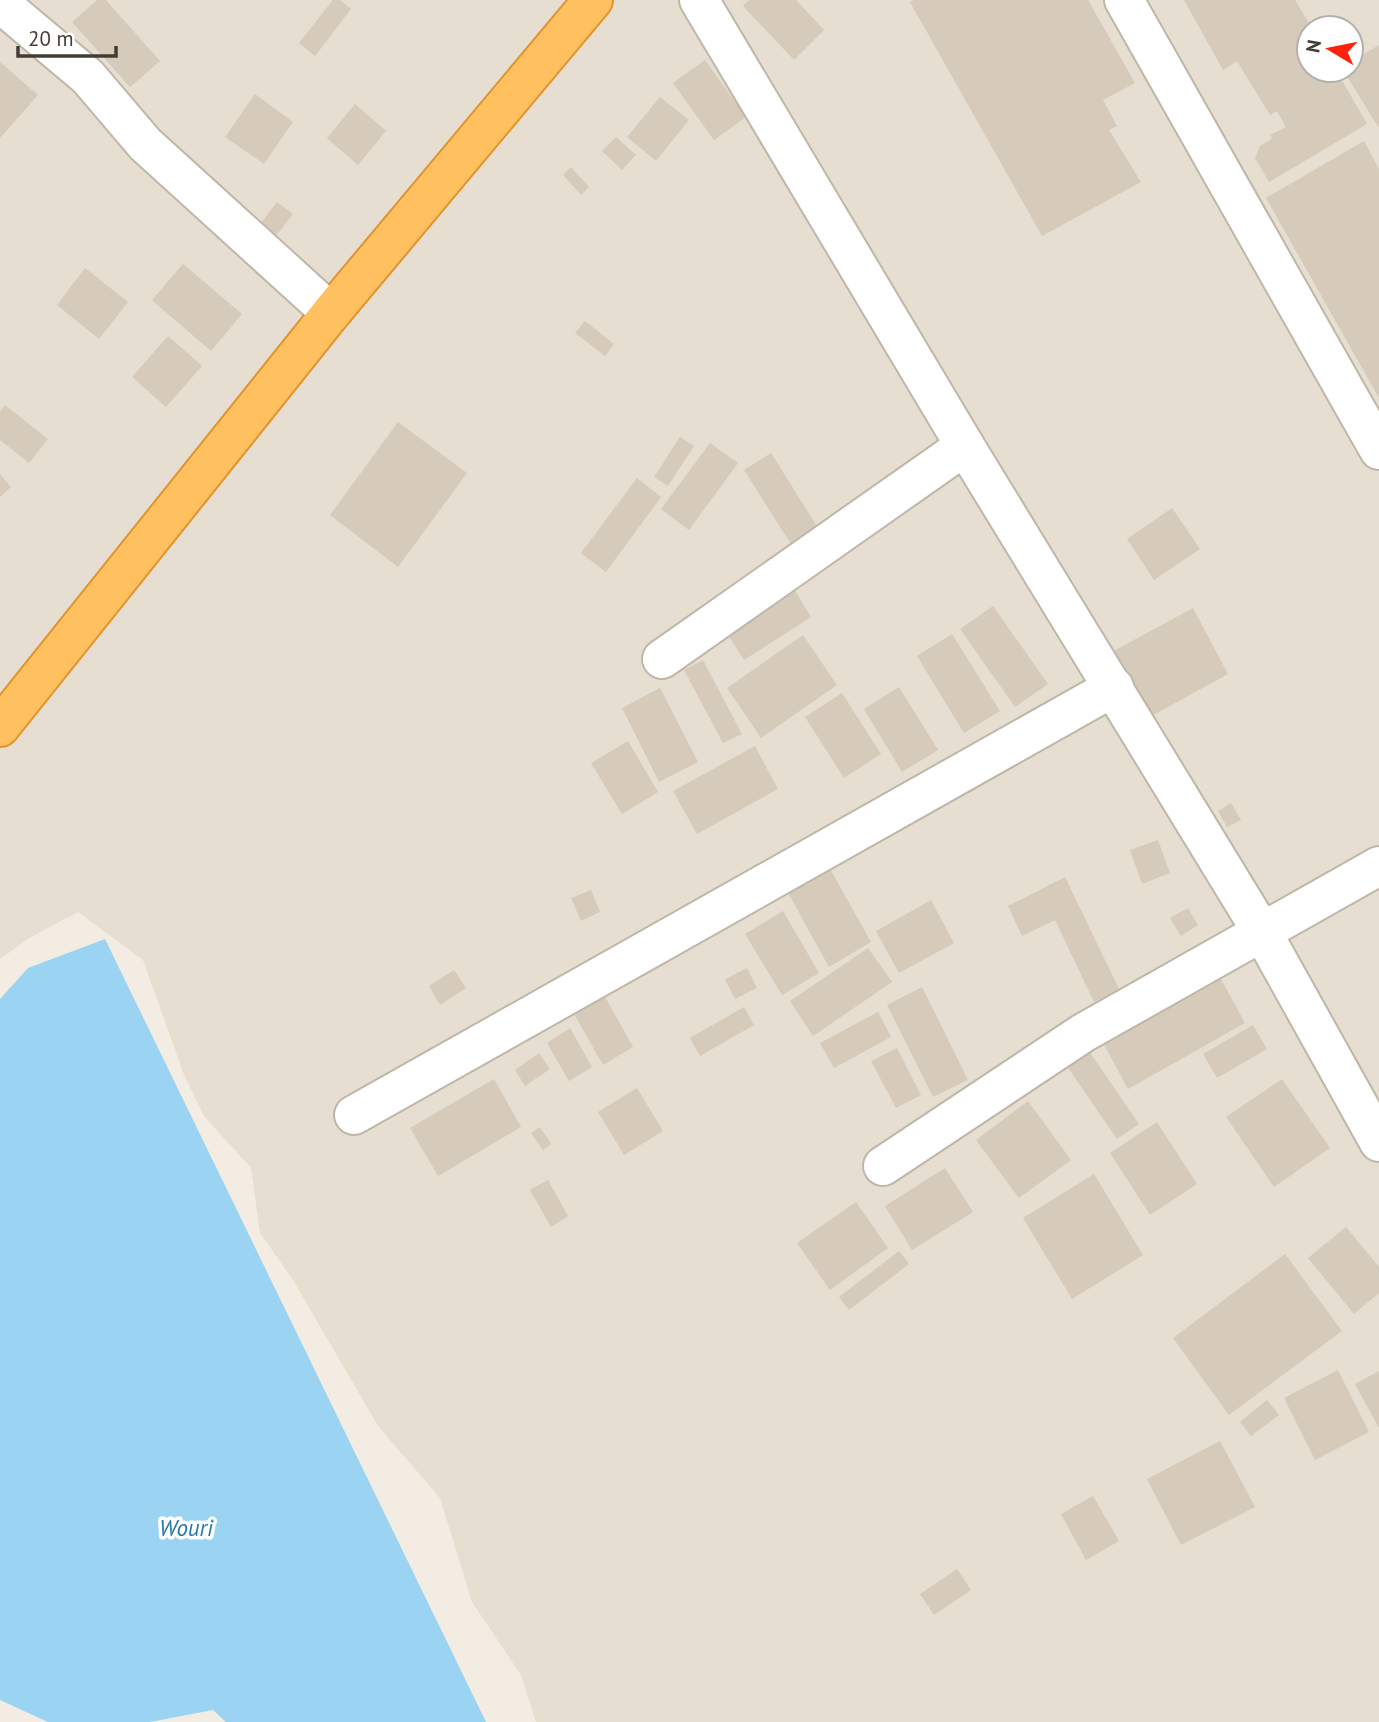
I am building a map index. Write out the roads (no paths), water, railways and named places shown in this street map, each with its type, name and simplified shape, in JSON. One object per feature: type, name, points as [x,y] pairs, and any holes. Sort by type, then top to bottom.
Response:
[{"type":"highway","points":[[0,727],[331,313],[593,0]]},
{"type":"street","points":[[699,0],[965,446],[1262,932],[1379,1142]]},
{"type":"street","points":[[1124,0],[1379,450]]},
{"type":"street","points":[[0,3],[88,77],[145,144],[331,313]]},
{"type":"street","points":[[662,659],[965,446]]},
{"type":"street","points":[[354,1115],[1114,687]]},
{"type":"street","points":[[883,1166],[1083,1034],[1379,866]]},
{"type":"water","name":"Wouri","points":[[105,939],[486,1722],[226,1722],[213,1710],[150,1722],[48,1722],[0,1700],[0,999],[28,968]]}]
